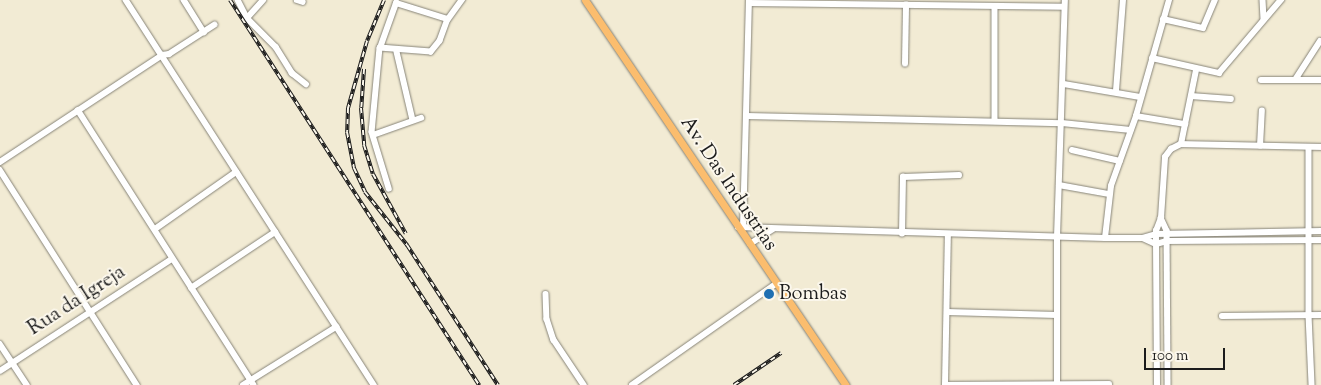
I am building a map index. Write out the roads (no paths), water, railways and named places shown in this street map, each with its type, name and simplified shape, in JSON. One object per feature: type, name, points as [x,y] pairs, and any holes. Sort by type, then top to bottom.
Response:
[{"type":"main road","name":"Av. Das Industrias","points":[[585,0],[741,227],[750,244],[846,385]]},
{"type":"street","points":[[126,0],[374,385]]},
{"type":"street","points":[[184,0],[204,32]]},
{"type":"street","points":[[238,0],[247,18],[276,47],[292,73],[306,84]]},
{"type":"street","points":[[247,18],[263,0]]},
{"type":"street","points":[[380,48],[397,52],[435,50],[448,19],[462,0]]},
{"type":"street","points":[[1116,91],[1123,0]]},
{"type":"street","points":[[1105,238],[1109,194],[1136,116],[1168,0]]},
{"type":"street","points":[[1163,19],[1203,28],[1215,0]]},
{"type":"street","points":[[1263,0],[1264,18]]},
{"type":"street","points":[[1152,58],[1196,70],[1219,73],[1281,0]]},
{"type":"street","points":[[1057,385],[1057,237],[1064,84],[1065,3],[995,6],[749,1],[747,116],[741,227],[902,234],[948,235],[1057,237],[1105,238],[1143,238],[1156,234],[1321,232]]},
{"type":"street","points":[[389,188],[373,135],[374,96],[380,48],[396,3],[448,19]]},
{"type":"street","points":[[905,64],[906,5]]},
{"type":"street","points":[[995,6],[996,121]]},
{"type":"street","points":[[0,162],[162,56],[169,54],[214,26]]},
{"type":"street","points":[[1295,80],[1320,41]]},
{"type":"street","points":[[397,52],[413,120]]},
{"type":"street","points":[[1181,144],[1196,70]]},
{"type":"street","points":[[1261,80],[1321,80]]},
{"type":"street","points":[[1064,84],[1116,91],[1140,97]]},
{"type":"street","points":[[1190,96],[1231,99]]},
{"type":"street","points":[[78,110],[252,383]]},
{"type":"street","points":[[1260,146],[1262,110]]},
{"type":"street","points":[[747,116],[1062,123],[1131,130]]},
{"type":"street","points":[[1136,116],[1185,124]]},
{"type":"street","points":[[373,135],[422,118]]},
{"type":"street","points":[[1158,385],[1156,234],[1162,218],[1165,157],[1171,149],[1181,144],[1321,147]]},
{"type":"street","points":[[1309,147],[1309,315],[1312,385]]},
{"type":"street","points":[[1072,150],[1120,162]]},
{"type":"street","points":[[0,170],[137,385]]},
{"type":"street","points":[[155,229],[236,172]]},
{"type":"street","points":[[902,234],[903,177],[959,175]]},
{"type":"street","points":[[1059,185],[1109,194]]},
{"type":"street","points":[[1162,218],[1167,234],[1168,385]]},
{"type":"street","points":[[750,244],[772,229]]},
{"type":"street","points":[[191,288],[275,232]]},
{"type":"street","points":[[948,235],[945,385],[1109,384]]},
{"type":"street","points":[[1143,238],[1156,244],[1167,241],[1321,240]]},
{"type":"street","name":"Rua da Igreja","points":[[0,371],[172,260]]},
{"type":"street","points":[[1156,266],[1168,266]]},
{"type":"street","points":[[632,385],[777,283]]},
{"type":"street","points":[[546,294],[547,319],[554,340],[584,385]]},
{"type":"street","points":[[947,312],[1057,315]]},
{"type":"street","points":[[1222,316],[1321,314]]},
{"type":"street","points":[[243,385],[252,383],[336,327]]},
{"type":"street","points":[[1157,334],[1168,334]]},
{"type":"street","points":[[0,344],[27,385]]},
{"type":"railway","points":[[230,0],[479,385]]},
{"type":"railway","points":[[384,0],[367,41],[348,108],[347,132],[354,168],[365,192],[407,245],[498,385]]},
{"type":"railway","points":[[364,69],[361,108],[364,145],[373,174],[406,234]]},
{"type":"railway","points":[[734,385],[781,353]]},
{"type":"place","name":"Bombas","points":[[769,294]]}]
